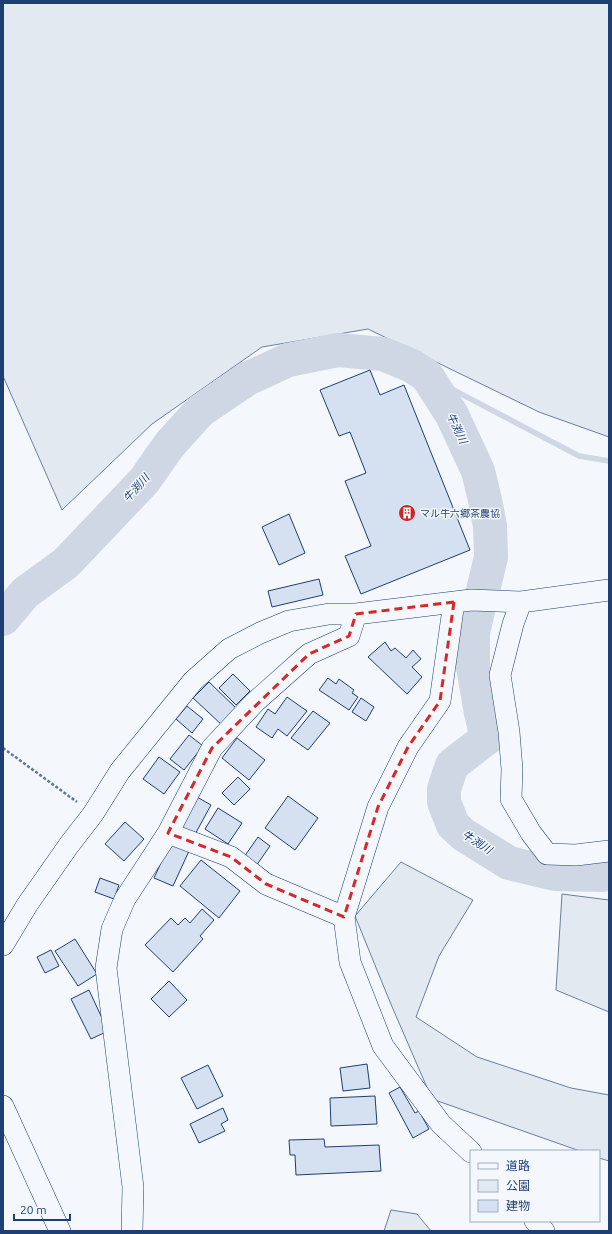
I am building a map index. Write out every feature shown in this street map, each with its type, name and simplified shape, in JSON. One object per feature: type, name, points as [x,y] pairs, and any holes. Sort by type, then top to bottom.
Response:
[{"type":"street","points":[[3,944],[27,905],[69,845],[93,814],[120,771],[193,681],[229,648],[289,621],[329,614],[356,614],[462,601],[515,602],[609,590]]},
{"type":"street","points":[[462,601],[440,700],[408,747],[378,807],[344,917],[350,962],[383,1046],[441,1124],[470,1151]]},
{"type":"street","points":[[515,602],[513,624],[500,675],[509,732],[512,769],[511,799],[531,833],[547,854],[576,855],[609,851]]},
{"type":"street","points":[[132,1231],[133,1187],[106,968],[112,929],[125,899],[168,833],[212,748],[255,702],[308,654],[349,636],[356,614]]},
{"type":"street","points":[[168,833],[231,857],[266,884],[344,917]]},
{"type":"street","points":[[3,1106],[60,1231]]},
{"type":"street","points":[[536,1222],[544,1231]]},
{"type":"path","points":[[3,748],[93,814]]},
{"type":"highlighted area","points":[[454,602],[440,701],[408,747],[378,807],[344,917],[266,884],[231,857],[168,833],[212,748],[309,654],[349,636],[356,614]]},
{"type":"green space","points":[[3,3],[609,3],[609,437],[539,412],[368,329],[262,347],[152,424],[62,510],[3,376]]},
{"type":"green space","points":[[401,862],[473,900],[439,956],[416,1017],[477,1057],[571,1088],[609,1095],[609,1161],[600,1158],[600,1150],[577,1150],[432,1099],[355,916]]},
{"type":"green space","points":[[562,894],[609,900],[609,1012],[556,990]]},
{"type":"green space","points":[[391,1210],[417,1214],[431,1231],[384,1231]]},
{"type":"building","name":"マル牛六郷茶農協","points":[[370,370],[380,395],[404,385],[470,550],[361,594],[345,556],[371,546],[345,481],[366,473],[350,432],[339,436],[320,390]]},
{"type":"building","points":[[289,514],[305,553],[279,565],[262,527]]},
{"type":"building","points":[[319,579],[323,595],[272,607],[268,591]]},
{"type":"building","points":[[385,642],[391,651],[395,648],[406,658],[413,650],[421,659],[412,667],[422,677],[407,694],[368,657]]},
{"type":"building","points":[[233,674],[250,691],[236,705],[219,688]]},
{"type":"building","points":[[328,678],[336,684],[339,679],[354,690],[352,693],[358,697],[349,710],[319,690]]},
{"type":"building","points":[[209,682],[238,710],[223,726],[193,698]]},
{"type":"building","points":[[287,697],[307,711],[287,736],[278,729],[272,738],[256,727],[268,709],[275,714]]},
{"type":"building","points":[[361,698],[374,707],[366,721],[352,712]]},
{"type":"building","points":[[187,706],[203,719],[192,733],[176,719]]},
{"type":"building","points":[[313,711],[330,723],[308,750],[291,738]]},
{"type":"building","points":[[189,735],[203,746],[184,770],[170,759]]},
{"type":"building","points":[[237,738],[265,760],[249,780],[222,758]]},
{"type":"building","points":[[159,757],[180,772],[164,794],[143,779]]},
{"type":"building","points":[[238,777],[250,789],[234,805],[222,793]]},
{"type":"building","points":[[288,796],[318,818],[295,850],[265,828]]},
{"type":"building","points":[[197,797],[211,805],[193,838],[179,830]]},
{"type":"building","points":[[218,808],[242,823],[228,844],[205,829]]},
{"type":"building","points":[[125,822],[144,839],[124,861],[105,844]]},
{"type":"building","points":[[258,837],[270,846],[256,866],[244,857]]},
{"type":"building","points":[[170,843],[189,851],[173,886],[154,878]]},
{"type":"building","points":[[201,860],[240,891],[219,918],[180,886]]},
{"type":"building","points":[[100,878],[119,885],[114,899],[95,892]]},
{"type":"building","points":[[202,909],[214,920],[200,936],[203,939],[173,972],[145,945],[171,918],[178,925],[185,918],[190,923]]},
{"type":"building","points":[[75,939],[97,974],[78,986],[55,951]]},
{"type":"building","points":[[51,950],[59,966],[45,973],[37,957]]},
{"type":"building","points":[[169,981],[187,1000],[169,1017],[151,999]]},
{"type":"building","points":[[89,990],[108,1031],[91,1039],[71,999]]},
{"type":"building","points":[[367,1064],[370,1088],[343,1091],[340,1068]]},
{"type":"building","points":[[208,1065],[223,1096],[197,1109],[181,1078]]},
{"type":"building","points":[[400,1087],[415,1113],[419,1111],[429,1129],[413,1138],[389,1093]]},
{"type":"building","points":[[375,1096],[377,1124],[331,1126],[330,1098]]},
{"type":"building","points":[[223,1108],[228,1120],[221,1124],[225,1131],[199,1143],[190,1124]]},
{"type":"building","points":[[324,1139],[325,1147],[379,1145],[381,1171],[296,1175],[295,1155],[290,1155],[289,1140]]},
{"type":"waterway","name":"牛渕川","points":[[3,619],[25,593],[66,563],[144,481],[170,444],[200,411],[247,379],[288,360],[338,350],[383,354],[412,366],[427,376],[452,415],[478,471],[490,526],[491,557],[473,632],[473,667],[487,738],[452,765],[444,789],[444,802],[453,825],[464,835],[509,863],[555,874],[609,874]]},
{"type":"waterway","points":[[427,376],[579,456],[609,461]]},
{"type":"place","name":"マル牛六郷茶農協","points":[[407,513]]}]
